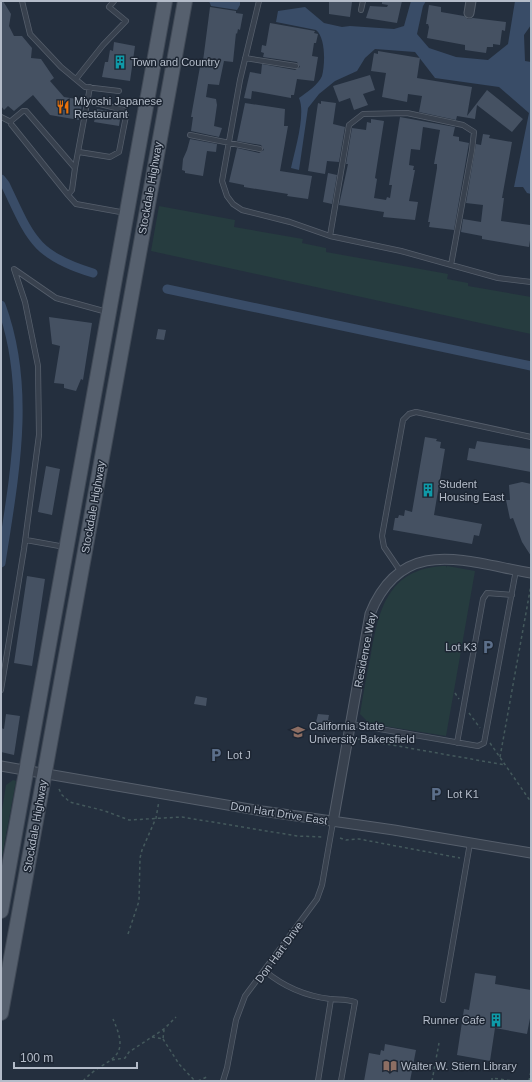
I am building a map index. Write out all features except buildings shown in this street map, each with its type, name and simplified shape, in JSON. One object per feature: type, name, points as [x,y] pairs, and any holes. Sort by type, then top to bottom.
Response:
[{"type":"main road","name":"Stockdale Highway","points":[[1,911],[128,214],[164,1]]},
{"type":"main road","name":"Stockdale Highway","points":[[1,1013],[185,1]]},
{"type":"main road","points":[[110,313],[115,317],[116,323],[106,386],[106,397],[110,411]]},
{"type":"street","points":[[469,12],[471,1]]},
{"type":"street","name":"Residence Way","points":[[333,822],[370,614],[379,595],[401,572],[412,565],[436,559],[451,559],[531,573]]},
{"type":"street","name":"Don Hart Drive East","points":[[1,766],[161,794],[333,822],[470,842],[531,853]]},
{"type":"lane","points":[[22,1],[30,34],[61,67],[85,87],[119,91]]},
{"type":"lane","points":[[76,79],[103,45],[126,20],[109,7],[114,1]]},
{"type":"lane","points":[[259,1],[245,58],[222,181],[224,190],[233,204],[242,210],[290,222],[330,236],[401,251],[498,278],[531,282]]},
{"type":"lane","points":[[361,10],[363,1]]},
{"type":"lane","points":[[245,58],[296,66]]},
{"type":"lane","points":[[68,194],[72,190],[90,88]]},
{"type":"lane","points":[[78,152],[110,157],[120,152],[126,116],[124,110],[88,101]]},
{"type":"lane","points":[[11,122],[23,111],[26,111],[75,168]]},
{"type":"lane","points":[[330,236],[349,125],[363,114],[407,113],[463,125],[474,132],[451,265]]},
{"type":"lane","points":[[1,117],[11,122],[76,204],[128,214]]},
{"type":"lane","points":[[190,135],[260,149]]},
{"type":"lane","points":[[1,690],[26,540],[39,435],[38,366],[25,302],[14,269],[56,298],[110,313]]},
{"type":"lane","points":[[401,572],[384,547],[382,536],[403,420],[405,417],[416,412],[531,437]]},
{"type":"lane","points":[[26,540],[67,548]]},
{"type":"lane","points":[[351,724],[457,743],[481,745],[486,737],[516,570]]},
{"type":"lane","points":[[457,743],[483,599],[487,593],[492,592],[512,595]]},
{"type":"lane","name":"Don Hart Drive","points":[[223,1081],[227,1068],[236,1020],[245,996],[317,899],[322,885],[333,822]]},
{"type":"lane","points":[[443,1000],[470,842]]},
{"type":"lane","points":[[265,971],[275,980],[295,990],[331,999],[344,999],[355,1002],[341,1081]]},
{"type":"lane","points":[[318,1081],[331,999]]},
{"type":"path","points":[[500,757],[531,585]]},
{"type":"path","points":[[455,693],[531,802]]},
{"type":"path","points":[[358,739],[505,765]]},
{"type":"path","points":[[60,789],[62,795],[70,802],[105,811],[124,818],[140,820],[170,816],[297,836],[322,837]]},
{"type":"path","points":[[128,934],[139,901],[142,850],[156,818],[161,794]]},
{"type":"path","points":[[340,838],[346,840],[359,839],[467,859]]},
{"type":"path","points":[[112,1060],[115,1061],[124,1058],[129,1052],[164,1029],[176,1017]]},
{"type":"path","points":[[83,1081],[112,1060],[118,1053],[120,1036],[113,1019]]},
{"type":"path","points":[[164,1029],[163,1039],[179,1064],[196,1081],[209,1076]]},
{"type":"path","points":[[152,1036],[163,1039]]},
{"type":"path","points":[[432,1081],[439,1043]]},
{"type":"path","points":[[529,1081],[531,1072]]},
{"type":"path","points":[[492,1081],[492,1078],[513,1081]]},
{"type":"path","points":[[476,1081],[483,1081]]},
{"type":"green space","points":[[159,206],[235,220],[234,227],[303,239],[302,243],[326,248],[326,252],[448,274],[447,279],[468,283],[468,286],[531,297],[531,334],[151,251]]},
{"type":"green space","points":[[446,566],[446,568],[447,566],[475,571],[446,736],[366,723],[366,720],[360,714],[374,637],[383,607],[389,595],[398,584],[409,575],[424,569]]},
{"type":"green space","points":[[13,780],[16,781],[1,862],[1,816],[6,785]]},
{"type":"water","points":[[209,1],[240,1],[240,5],[237,10],[211,6]]},
{"type":"water","points":[[411,1],[426,1],[423,6],[417,34],[429,48],[456,57],[488,60],[508,44],[515,1],[531,1],[531,25],[524,35],[525,61],[531,62],[531,194],[527,193],[523,187],[514,187],[529,113],[499,87],[435,78],[415,52],[375,49],[365,58],[357,71],[335,81],[319,94],[308,108],[299,170],[291,168],[301,122],[301,105],[299,98],[312,88],[322,76],[324,52],[322,39],[316,30],[276,22],[278,11],[305,7],[324,23],[342,27],[350,26],[394,29],[404,26]]},
{"type":"waterway","points":[[1,179],[28,230],[45,251],[57,259],[93,273]]},
{"type":"waterway","points":[[167,289],[531,366]]},
{"type":"waterway","points":[[1,305],[10,337],[16,369],[18,401],[18,433],[15,466],[1,563]]},
{"type":"place","name":"Town and Country","points":[[120,62]]},
{"type":"place","name":"Miyoshi Japanese Restaurant","points":[[63,107]]},
{"type":"place","name":"Student Housing East","points":[[428,490]]},
{"type":"place","name":"Lot K3","points":[[488,647]]},
{"type":"place","name":"California State University Bakersfield","points":[[298,732]]},
{"type":"place","name":"Lot J","points":[[216,755]]},
{"type":"place","name":"Lot K1","points":[[436,794]]},
{"type":"place","name":"Runner Cafe","points":[[496,1020]]},
{"type":"place","name":"Walter W. Stiern Library","points":[[390,1066]]}]
